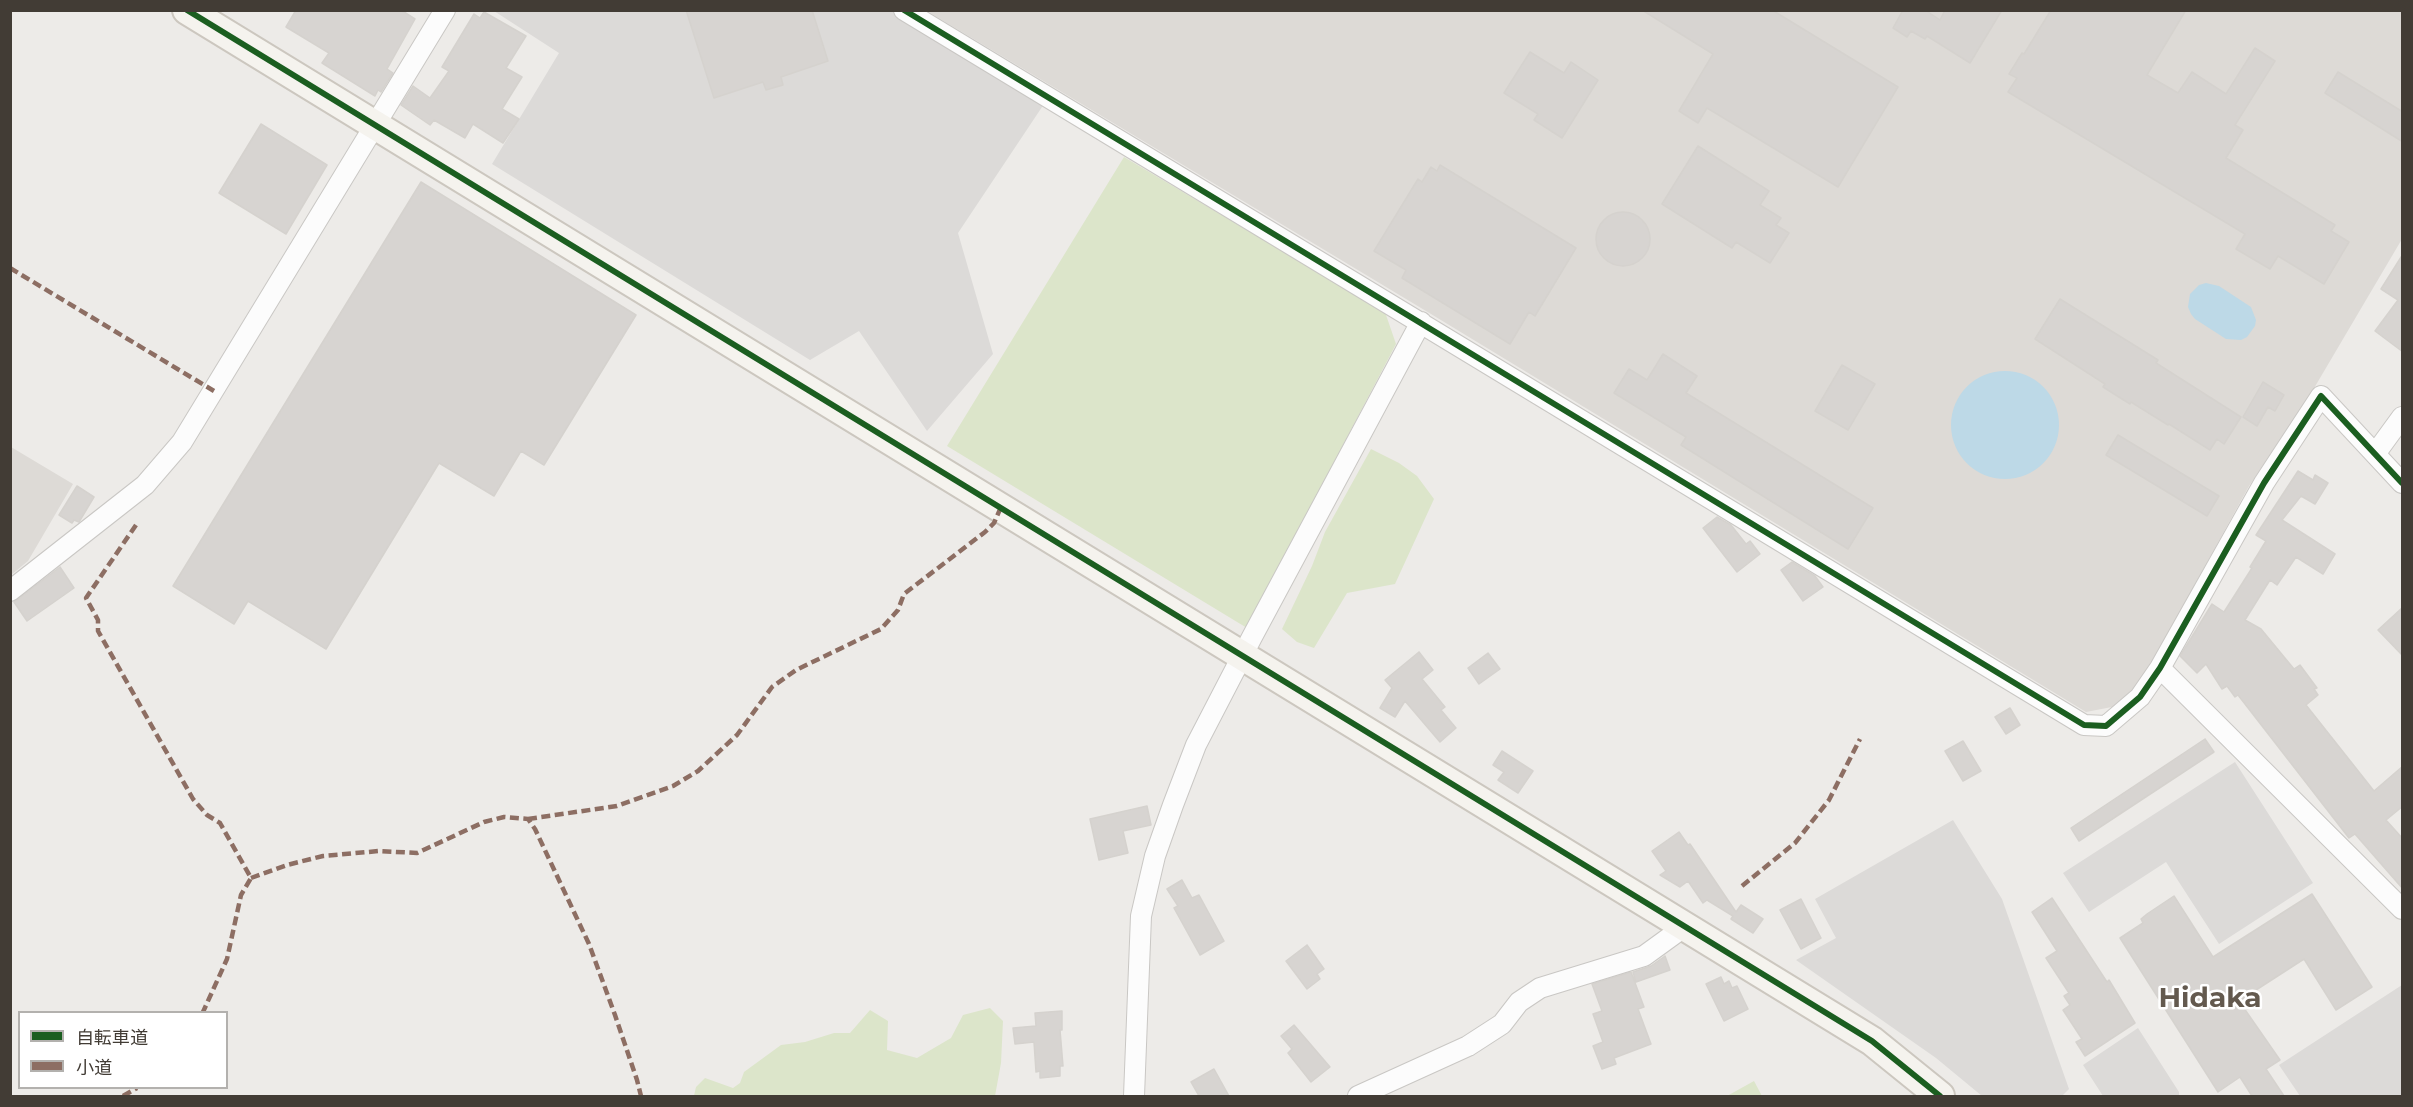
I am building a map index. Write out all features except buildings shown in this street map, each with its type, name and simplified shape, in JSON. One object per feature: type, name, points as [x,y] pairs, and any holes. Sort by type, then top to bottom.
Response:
[{"type":"street","points":[[187,10],[1872,1041],[1940,1096]]},
{"type":"street","points":[[10,591],[145,485],[182,442],[445,10]]},
{"type":"street","points":[[904,10],[2084,724],[2106,726],[2140,697],[2160,668],[2264,483],[2321,396],[2403,483]]},
{"type":"street","points":[[1134,1096],[1141,916],[1155,856],[1197,745],[1242,656],[1421,322]]},
{"type":"street","points":[[2375,454],[2403,417]]},
{"type":"street","points":[[2160,668],[2403,909]]},
{"type":"street","points":[[1358,1096],[1468,1046],[1502,1024],[1519,1002],[1540,988],[1644,956],[1684,927]]},
{"type":"shaded area","points":[[494,11],[893,11],[1044,104],[958,233],[993,354],[927,431],[859,331],[810,360],[492,164],[559,53]]},
{"type":"shaded area","points":[[927,11],[2402,11],[2402,239],[2310,395],[2249,486],[2138,688],[2117,706],[2086,712]]},
{"type":"shaded area","points":[[11,447],[73,484],[28,561],[11,575]]},
{"type":"shaded area","points":[[2235,762],[2313,883],[2219,944],[2166,862],[2089,912],[2063,873]]},
{"type":"shaded area","points":[[1953,820],[2002,899],[2069,1089],[2062,1096],[1982,1096],[1936,1058],[1796,960],[1836,938],[1815,899]]},
{"type":"shaded area","points":[[2402,985],[2402,1096],[2300,1096],[2279,1065]]},
{"type":"shaded area","points":[[2138,1028],[2179,1092],[2179,1096],[2103,1096],[2083,1065]]},
{"type":"green space","points":[[1124,157],[1385,312],[1396,344],[1247,628],[947,446]]},
{"type":"green space","points":[[1371,449],[1399,463],[1417,476],[1434,499],[1395,584],[1347,593],[1314,648],[1297,642],[1282,629],[1312,566],[1325,532]]},
{"type":"green space","points":[[990,1008],[1003,1021],[1001,1063],[995,1096],[694,1096],[696,1087],[705,1078],[733,1088],[740,1083],[744,1072],[781,1045],[805,1042],[834,1033],[850,1033],[870,1010],[888,1021],[887,1050],[917,1058],[951,1038],[963,1015]]},
{"type":"green space","points":[[1754,1081],[1762,1096],[1727,1096]]},
{"type":"water","points":[[2206,283],[2219,286],[2251,307],[2256,320],[2255,326],[2247,337],[2241,340],[2226,339],[2191,314],[2188,307],[2190,294],[2199,285]]},
{"type":"water","points":[[2005,371],[2026,375],[2043,387],[2055,404],[2059,425],[2055,446],[2043,463],[2026,475],[2005,479],[1984,475],[1967,463],[1955,446],[1951,425],[1955,404],[1967,387],[1984,375]]},
{"type":"marked path","points":[[10,268],[214,391]]},
{"type":"marked path","points":[[528,819],[617,806],[673,786],[698,771],[737,735],[772,687],[796,670],[881,629],[898,610],[904,594],[985,532],[994,523],[1001,507]]},
{"type":"marked path","points":[[136,525],[86,598],[98,620],[98,631],[193,799],[207,815],[220,823],[251,878],[241,895],[227,959],[203,1011]]},
{"type":"marked path","points":[[1742,886],[1795,843],[1829,800],[1860,739]]},
{"type":"marked path","points":[[251,878],[287,865],[323,856],[379,851],[417,853],[484,822],[504,817],[528,819],[535,829],[589,944],[641,1096]]},
{"type":"marked path","points":[[123,1096],[135,1089]]},
{"type":"cycle path","points":[[187,10],[1872,1041],[1940,1096]]},
{"type":"cycle path","points":[[904,10],[2084,725],[2106,726],[2140,697],[2160,668],[2264,483],[2321,396],[2402,483]]},
{"type":"district","name":"Hidaka","points":[[2210,999]]}]
